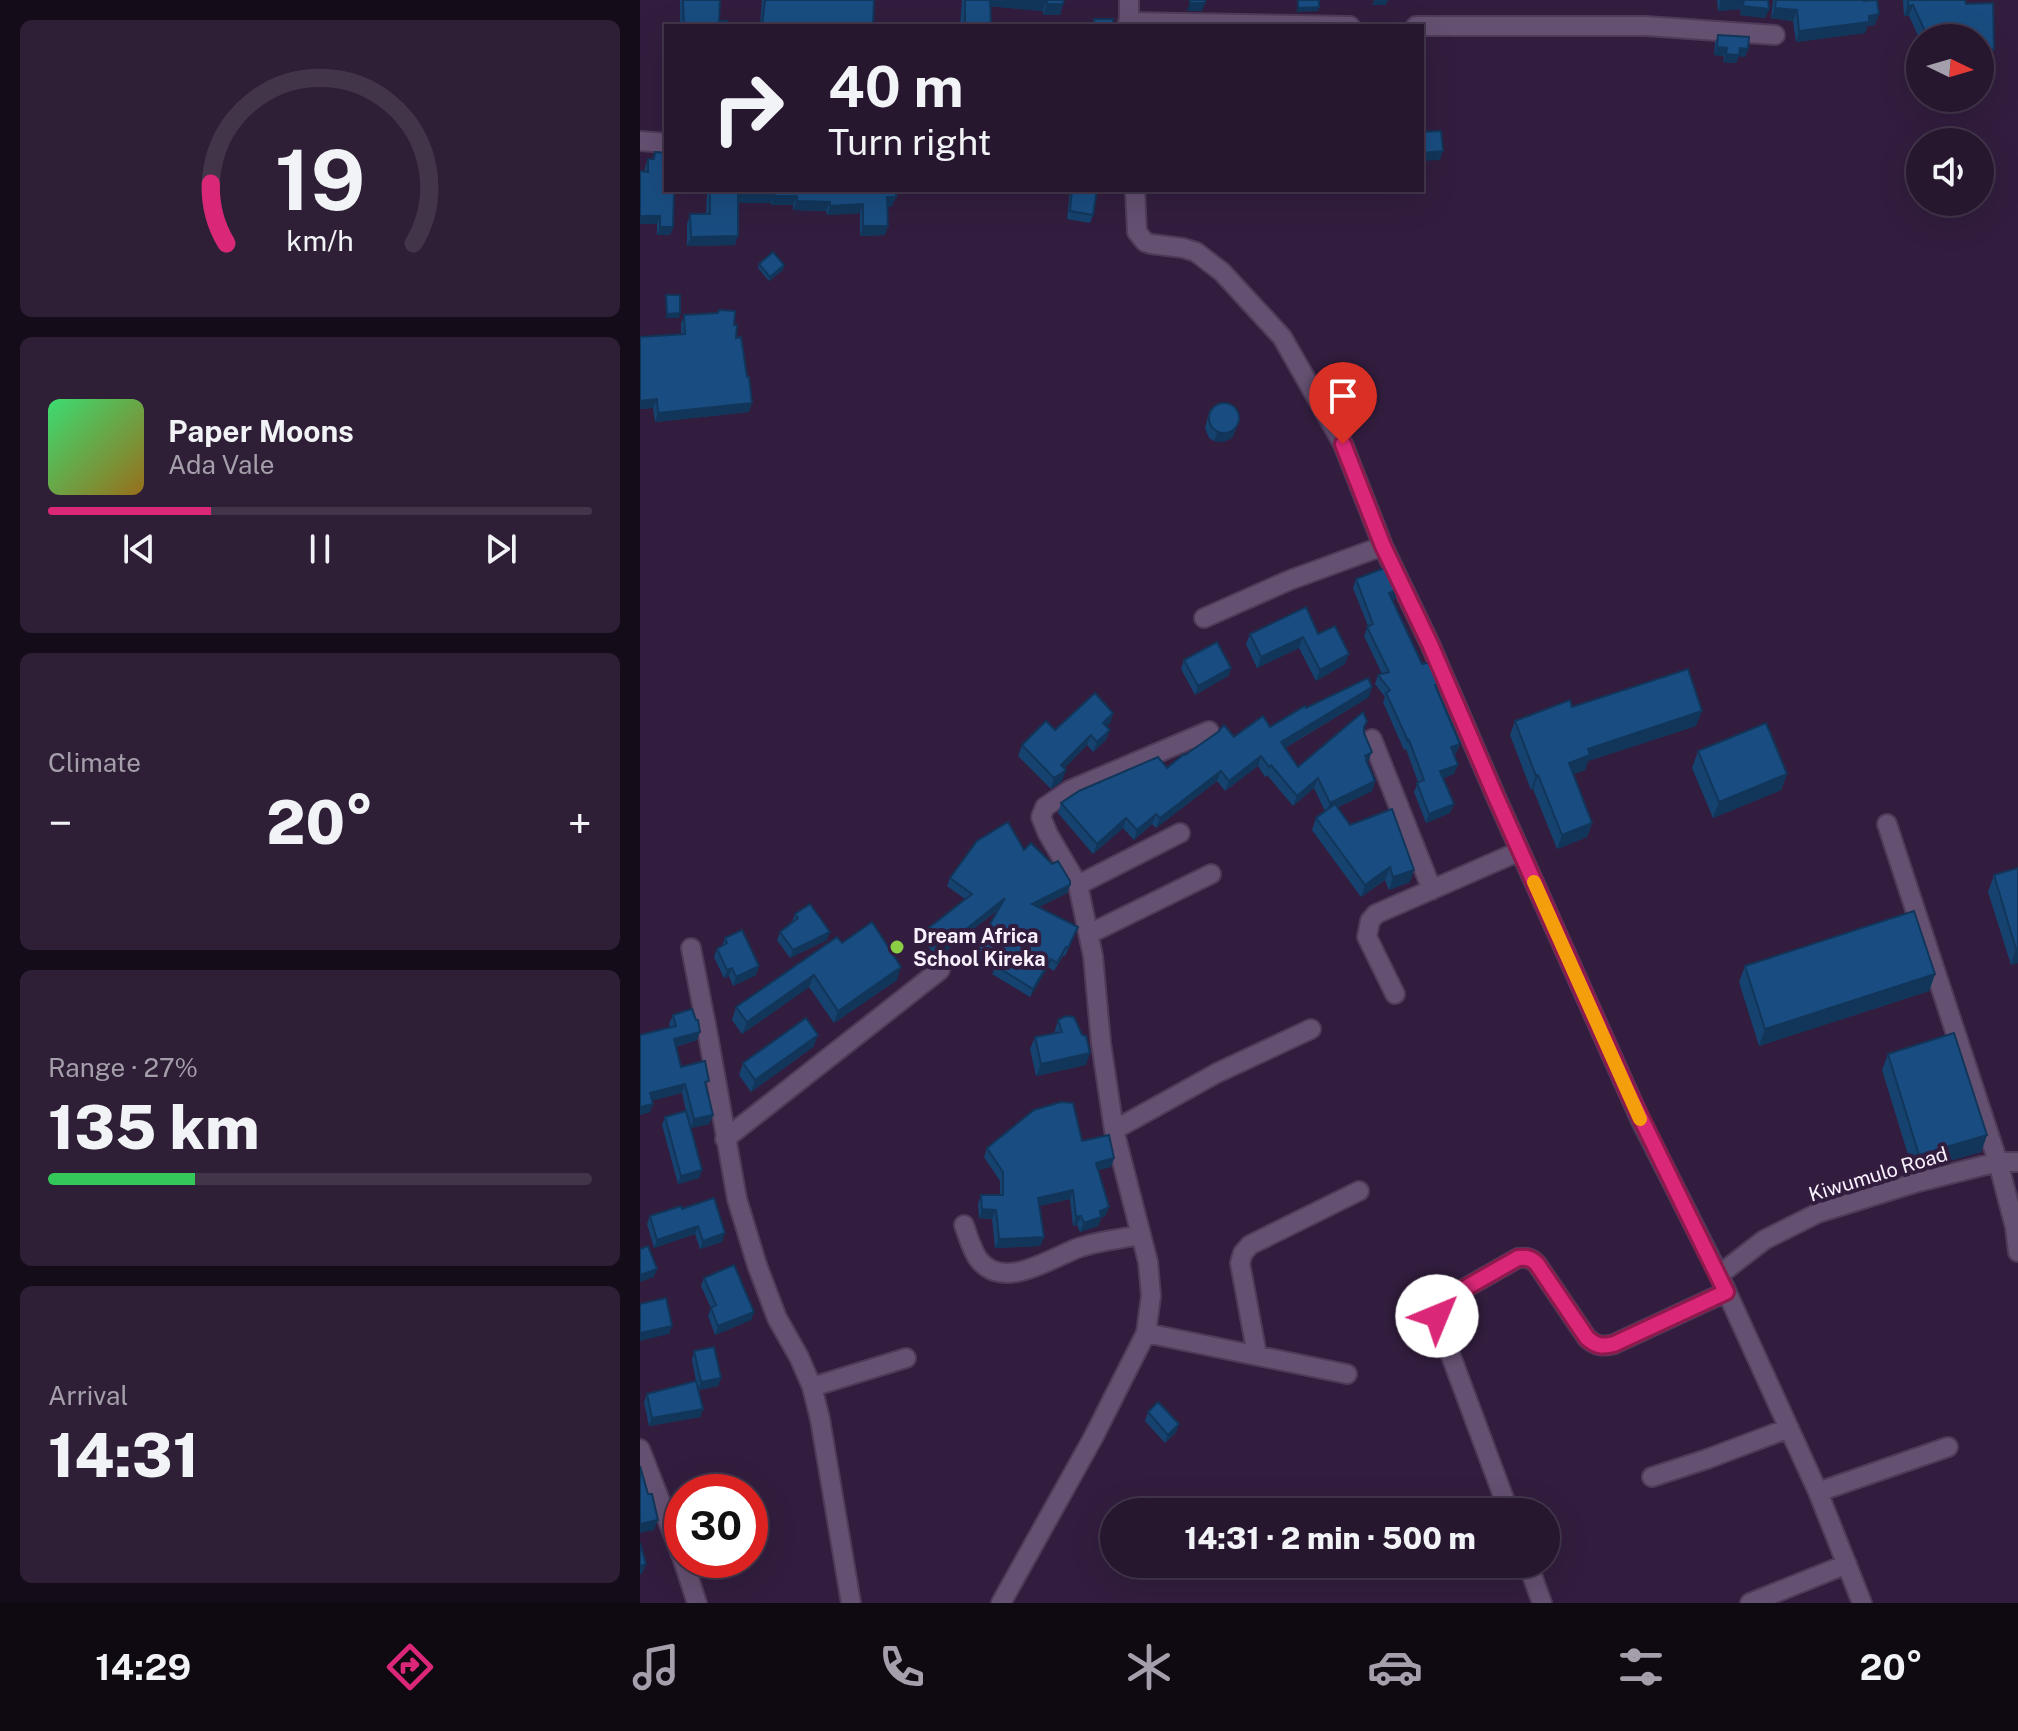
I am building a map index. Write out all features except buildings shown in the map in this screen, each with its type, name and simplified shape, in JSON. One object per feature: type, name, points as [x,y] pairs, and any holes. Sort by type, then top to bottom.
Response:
[{"type":"street","points":[[1128,24],[1129,0]]},
{"type":"street","points":[[1424,26],[1646,26],[1775,35]]},
{"type":"street","points":[[640,141],[664,143]]},
{"type":"street","points":[[1135,192],[1137,232],[1140,237],[1151,244],[1196,252],[1209,260],[1282,337],[1343,444],[1383,546],[1430,644],[1641,1121],[1723,1284],[1818,1492],[1862,1603]]},
{"type":"street","points":[[1204,618],[1290,580],[1383,546]]},
{"type":"street","points":[[1001,1603],[1093,1438],[1146,1333],[1151,1296],[1148,1262],[1114,1130],[1101,1043],[1093,956],[1078,885],[1041,817],[1045,807],[1070,790],[1209,731]]},
{"type":"street","points":[[1372,739],[1432,890]]},
{"type":"street","points":[[1887,824],[1998,1162],[2015,1227],[2018,1252]]},
{"type":"street","points":[[1078,885],[1180,833]]},
{"type":"street","points":[[1395,994],[1367,937],[1370,921],[1376,914],[1520,851]]},
{"type":"street","points":[[1089,934],[1211,874]]},
{"type":"street","points":[[691,948],[737,1199],[777,1318],[812,1387],[851,1603]]},
{"type":"street","points":[[725,1139],[940,970]]},
{"type":"street","points":[[1114,1130],[1217,1073],[1311,1029]]},
{"type":"street","name":"Kiwumulo Road","points":[[1504,1498],[1438,1321],[1441,1304],[1448,1298],[1518,1258],[1526,1257],[1537,1264],[1587,1338],[1602,1347],[1614,1344],[1723,1284],[1764,1240],[1818,1213],[1918,1182],[1998,1162],[2018,1162]]},
{"type":"street","points":[[1257,1355],[1240,1263],[1243,1253],[1250,1245],[1359,1191]]},
{"type":"street","points":[[964,1225],[977,1258],[999,1272],[1028,1271],[1082,1247],[1140,1235]]},
{"type":"street","points":[[1146,1333],[1347,1374]]},
{"type":"street","points":[[812,1387],[906,1358]]},
{"type":"street","points":[[1652,1477],[1789,1428]]},
{"type":"street","points":[[1818,1492],[1948,1447]]},
{"type":"street","points":[[640,1449],[664,1510]]},
{"type":"street","points":[[1750,1603],[1847,1564]]},
{"type":"street","points":[[689,1578],[697,1603]]},
{"type":"street","points":[[1533,1578],[1542,1603]]},
{"type":"slow traffic","points":[[1534,882],[1640,1119]]},
{"type":"place","name":"Dream Africa School Kireka","points":[[897,947]]},
{"type":"route","points":[[1343,444],[1383,546],[1430,644],[1641,1121],[1726,1292],[1602,1347],[1587,1338],[1537,1264],[1526,1257],[1518,1258],[1448,1298],[1441,1304],[1437,1316]]}]
